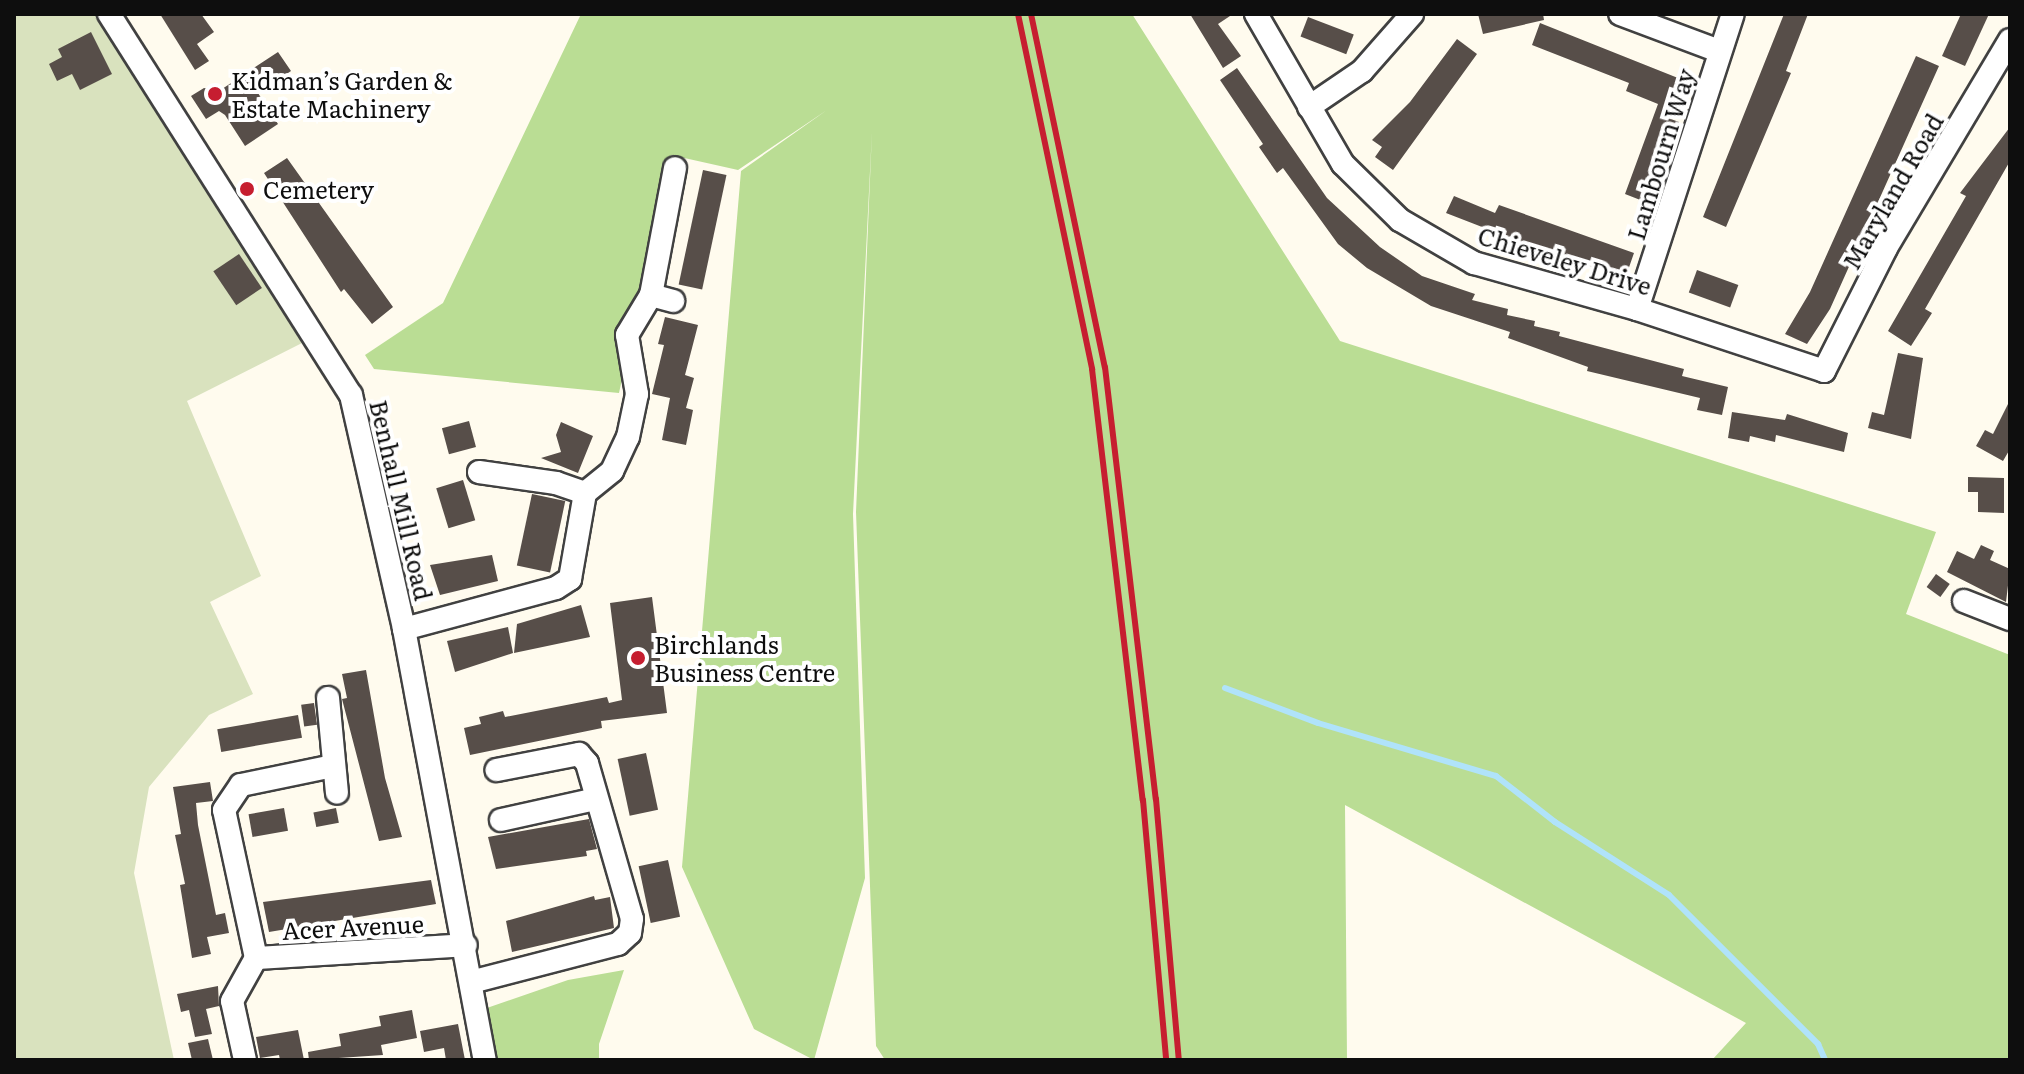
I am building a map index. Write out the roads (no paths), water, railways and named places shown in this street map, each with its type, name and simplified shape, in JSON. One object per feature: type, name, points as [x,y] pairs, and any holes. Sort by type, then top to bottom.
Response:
[{"type":"street","name":"Benhall Mill Road","points":[[109,14],[351,395],[404,629],[466,945],[485,1060]]},
{"type":"street","name":"Chieveley Drive","points":[[1256,14],[1343,164],[1400,220],[1474,263],[1637,309],[1824,371]]},
{"type":"street","points":[[1309,107],[1362,71],[1412,14]]},
{"type":"street","points":[[1620,14],[1719,51]]},
{"type":"street","name":"Lambourn Way","points":[[1637,309],[1695,141],[1719,51],[1733,14]]},
{"type":"street","name":"Maryland Road","points":[[1824,371],[1886,248],[2010,40]]},
{"type":"street","points":[[404,629],[556,588],[570,579],[577,561],[585,493],[612,471],[628,437],[637,394],[627,335],[651,295],[675,168]]},
{"type":"street","points":[[651,295],[673,301]]},
{"type":"street","points":[[479,472],[556,483],[585,493]]},
{"type":"street","points":[[1964,601],[2010,619]]},
{"type":"street","points":[[328,698],[337,793]]},
{"type":"street","points":[[471,982],[618,944],[630,933],[632,919],[587,763],[579,754],[497,770]]},
{"type":"street","points":[[256,958],[224,810],[241,785],[333,766]]},
{"type":"street","points":[[501,820],[596,799]]},
{"type":"street","name":"Acer Avenue","points":[[245,1060],[232,1001],[256,958],[466,945]]},
{"type":"waterway","points":[[1225,688],[1318,723],[1496,776],[1555,822],[1669,895],[1818,1044],[1825,1060]]},
{"type":"railway","points":[[1018,14],[1092,369],[1143,800],[1166,1060]]},
{"type":"railway","points":[[1031,14],[1105,367],[1156,799],[1179,1060]]},
{"type":"place","name":"Kidman’s Garden & Estate Machinery","points":[[215,94]]},
{"type":"place","name":"Cemetery","points":[[247,189]]},
{"type":"place","name":"Birchlands Business Centre","points":[[638,658]]}]
